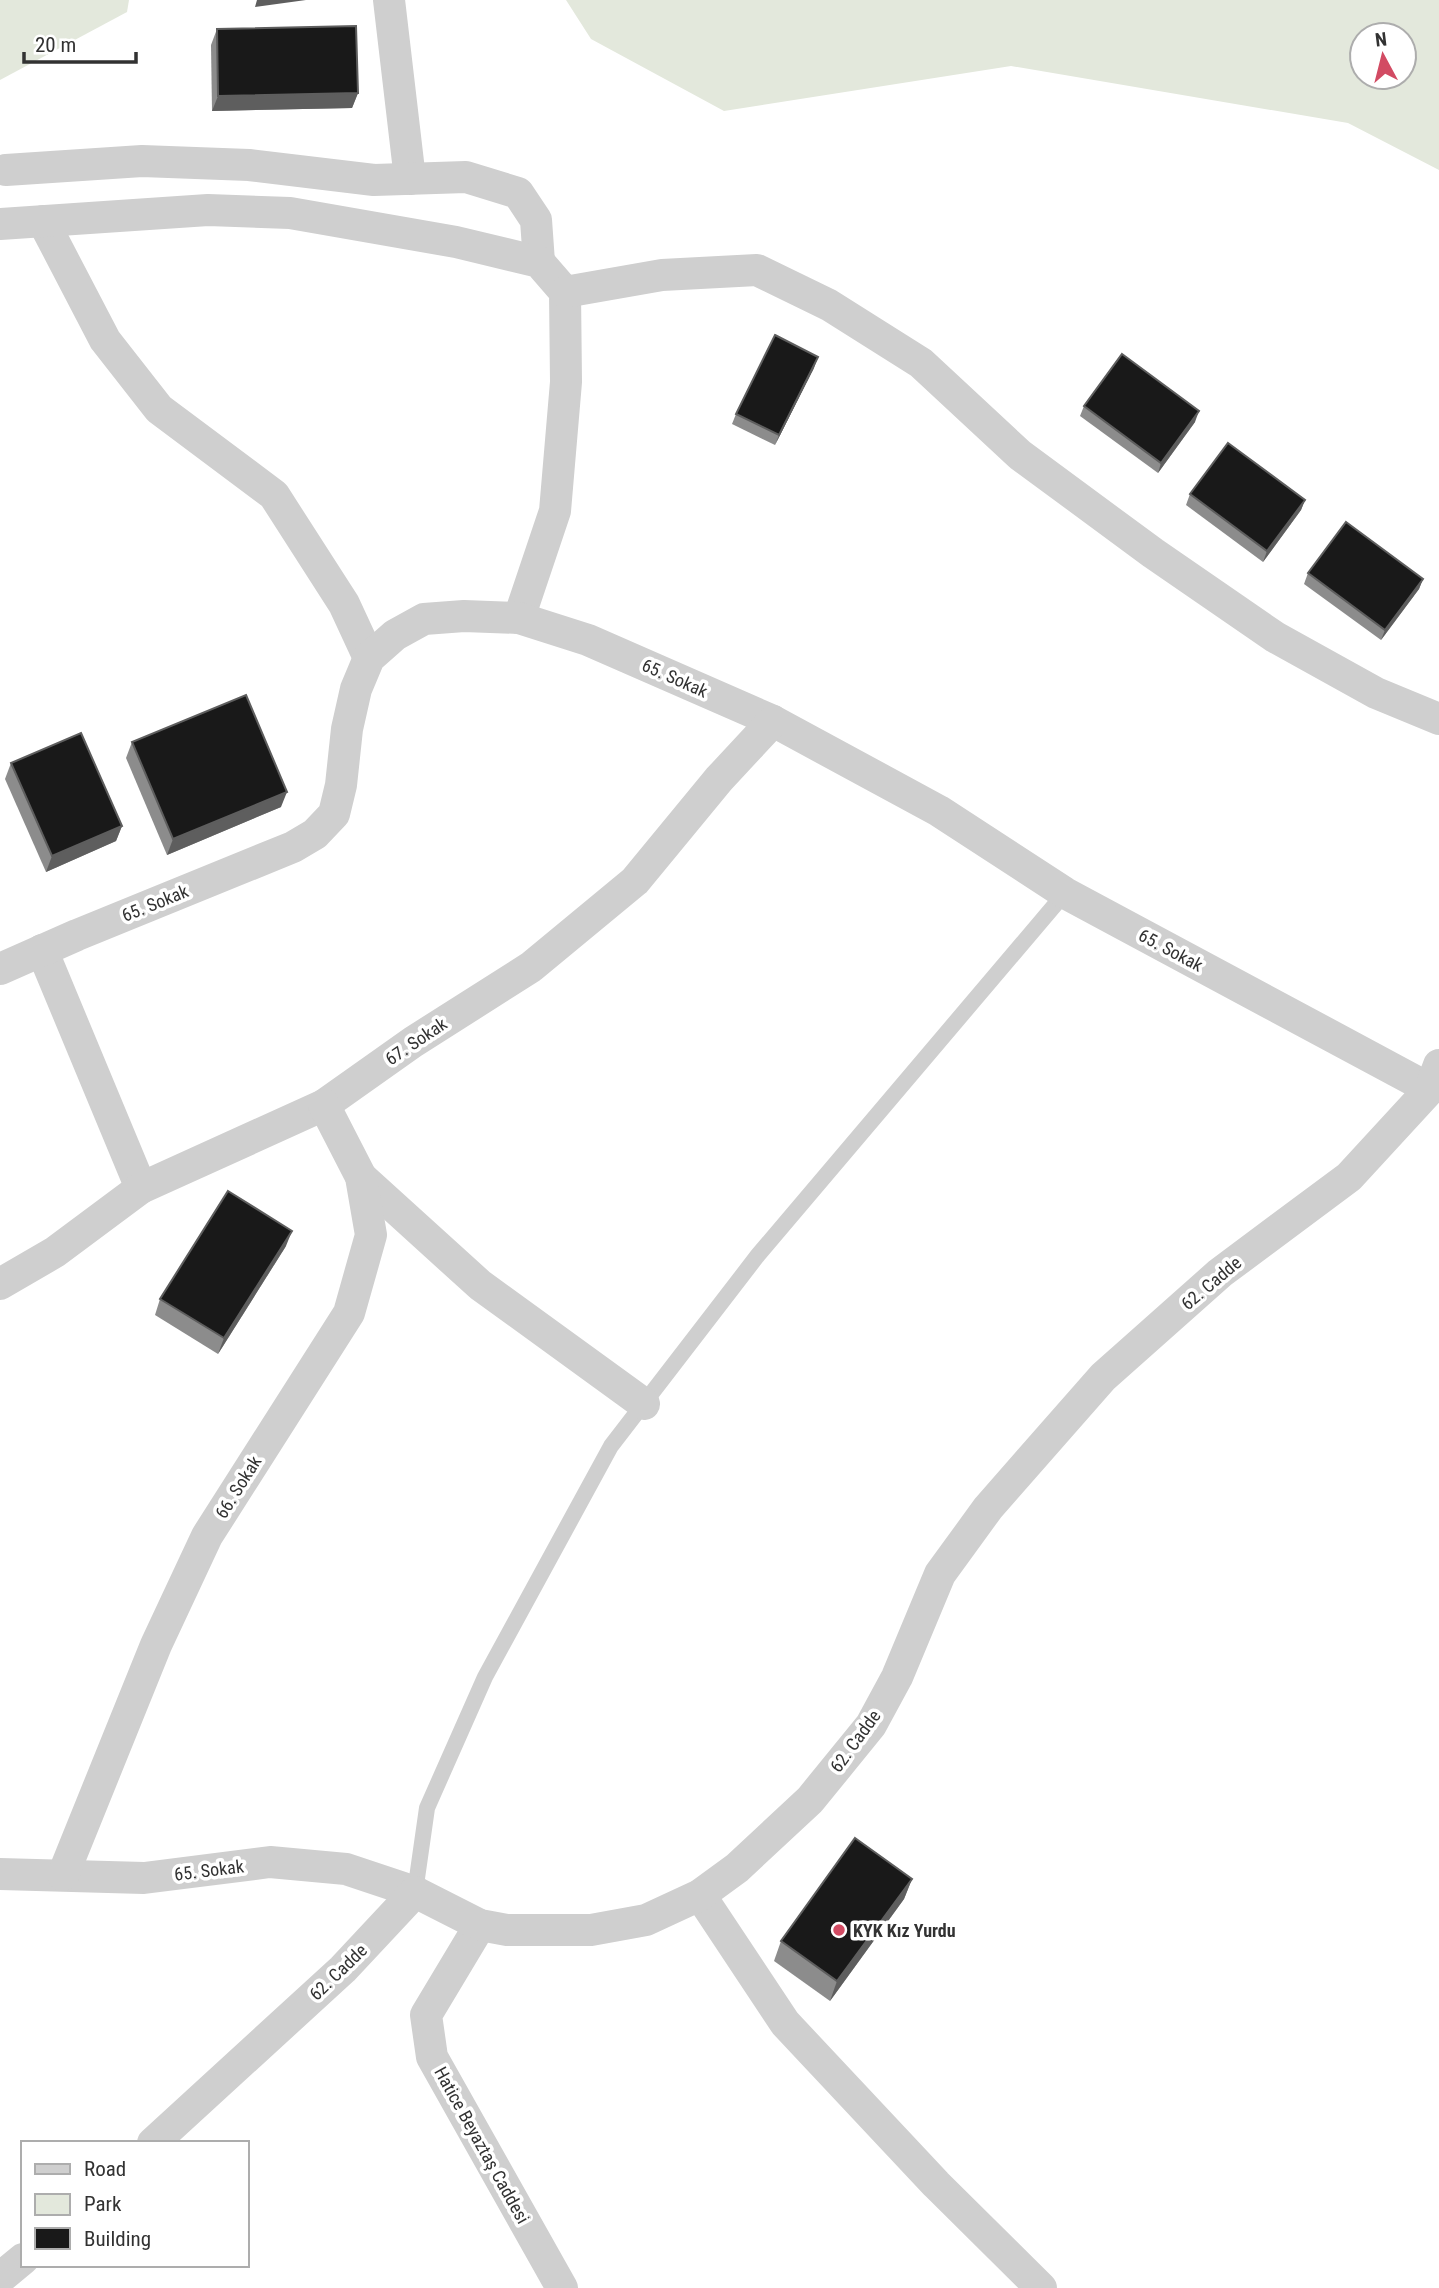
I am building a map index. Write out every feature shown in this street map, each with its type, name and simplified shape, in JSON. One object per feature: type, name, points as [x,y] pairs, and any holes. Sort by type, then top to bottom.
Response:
[{"type":"street","points":[[389,0],[410,179]]},
{"type":"street","points":[[6,170],[142,161],[248,165],[374,180],[466,177],[519,192],[536,220],[538,261]]},
{"type":"street","points":[[0,225],[208,210],[290,213],[456,242],[538,261],[565,292],[566,382],[555,511],[519,618]]},
{"type":"street","points":[[43,221],[105,340],[159,409],[274,495],[344,604],[369,658]]},
{"type":"street","points":[[565,292],[662,275],[757,270],[829,305],[921,363],[1020,455],[1153,554],[1275,637],[1376,693],[1439,719]]},
{"type":"street","name":"65. Sokak","points":[[0,970],[42,950],[293,848],[315,834],[334,814],[356,689],[369,658],[395,635],[424,620],[464,616],[519,618],[588,640],[773,721],[939,811],[1065,893],[1436,1080]]},
{"type":"street","name":"67. Sokak","points":[[0,1283],[55,1252],[141,1188],[324,1105],[413,1042],[531,967],[635,881],[719,779],[773,721]]},
{"type":"street","points":[[42,950],[141,1188]]},
{"type":"street","name":"62. Cadde","points":[[155,2141],[343,1969],[415,1892],[480,1925],[507,1930],[591,1930],[646,1920],[700,1895],[737,1868],[810,1800],[871,1725],[897,1676],[940,1574],[988,1508],[1103,1377],[1220,1273],[1349,1177],[1436,1080]]},
{"type":"street","name":"66. Sokak","points":[[63,1875],[156,1644],[207,1536],[349,1313],[371,1235],[361,1177],[324,1105]]},
{"type":"street","points":[[361,1177],[480,1285],[644,1404]]},
{"type":"street","name":"65. Sokak","points":[[0,1874],[144,1878],[270,1862],[346,1869],[415,1892]]},
{"type":"street","points":[[700,1895],[785,2023],[936,2184],[1041,2288]]},
{"type":"street","name":"Hatice Beyaztaş Caddesi","points":[[480,1925],[426,2015],[432,2057],[562,2288]]},
{"type":"street","points":[[0,2278],[21,2261]]},
{"type":"lane","points":[[415,1892],[427,1808],[485,1677],[611,1446],[758,1255],[1065,893]]},
{"type":"green space","points":[[0,0],[129,0],[127,12],[0,80]]},
{"type":"green space","points":[[566,0],[1439,0],[1439,170],[1348,123],[1011,66],[724,111],[591,39]]},
{"type":"building","points":[[356,26],[358,93],[218,96],[217,29]]},
{"type":"building","points":[[775,335],[818,357],[779,435],[736,414]]},
{"type":"building","points":[[1122,354],[1199,411],[1161,463],[1084,406]]},
{"type":"building","points":[[1228,443],[1305,500],[1267,551],[1190,494]]},
{"type":"building","points":[[1346,522],[1423,579],[1385,630],[1308,573]]},
{"type":"building","points":[[246,695],[287,792],[173,839],[132,742]]},
{"type":"building","points":[[81,733],[122,826],[52,856],[11,763]]},
{"type":"building","points":[[228,1191],[292,1231],[224,1338],[160,1299]]},
{"type":"building","name":"KYK Kız Yurdu","points":[[855,1838],[912,1879],[837,1981],[781,1941]]},
{"type":"place","name":"KYK Kız Yurdu","points":[[839,1930]]}]
